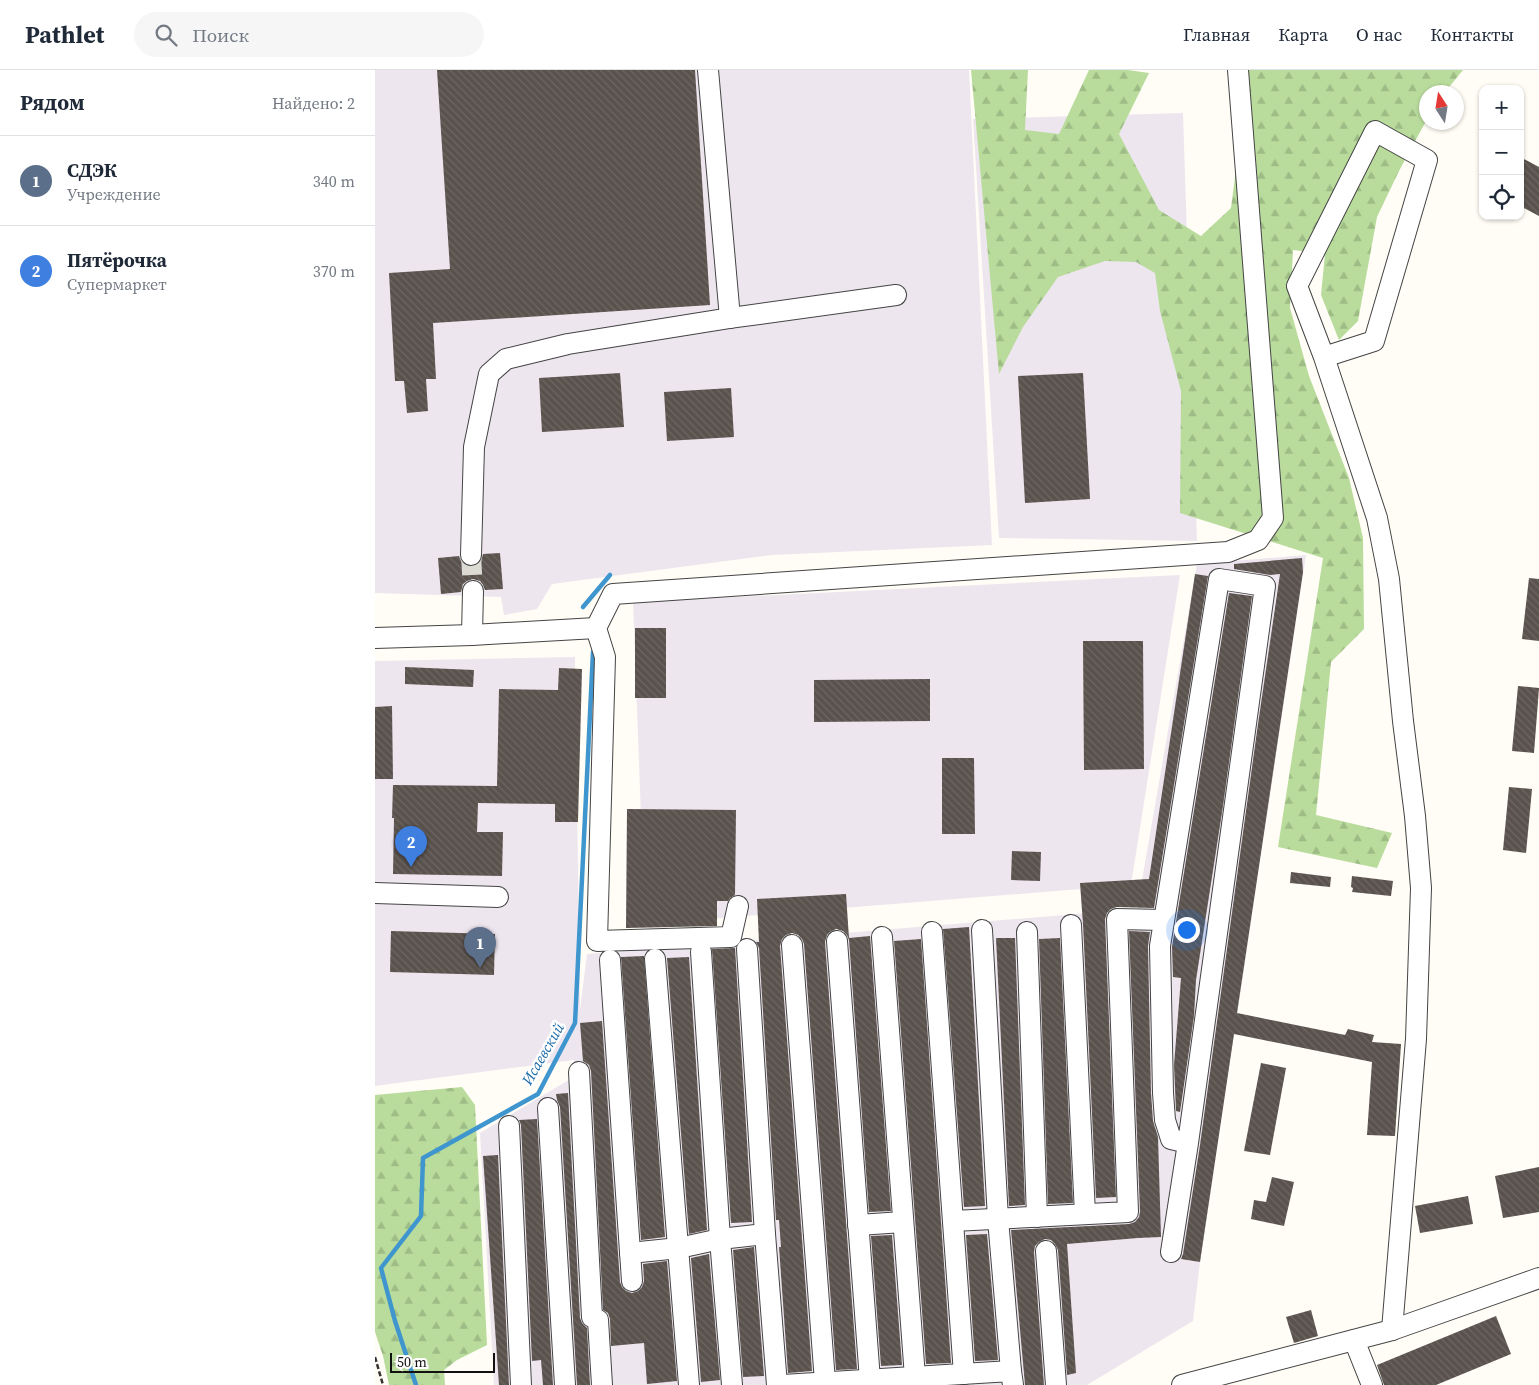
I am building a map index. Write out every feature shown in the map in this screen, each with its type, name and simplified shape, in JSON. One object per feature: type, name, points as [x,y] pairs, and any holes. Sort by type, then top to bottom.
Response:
[{"type":"street","points":[[708,70],[730,318]]},
{"type":"street","points":[[738,906],[731,937],[597,941],[605,657],[596,628],[613,594],[1228,552],[1258,540],[1273,518],[1238,70]]},
{"type":"street","points":[[1324,357],[1374,341],[1427,160],[1375,131],[1297,286],[1324,357],[1377,518],[1389,579],[1403,721],[1415,816],[1421,888],[1416,1039],[1393,1330]]},
{"type":"street","points":[[471,555],[474,447],[489,374],[506,360],[568,344],[730,318],[896,295]]},
{"type":"street","points":[[1171,1252],[1187,1143],[1265,586],[1219,579],[1160,946],[1165,1120],[1171,1139],[1187,1143]]},
{"type":"street","points":[[472,635],[473,591]]},
{"type":"street","points":[[375,638],[596,628]]},
{"type":"street","points":[[375,893],[499,897]]},
{"type":"street","points":[[953,1221],[1129,1212],[1117,918],[1164,920]]},
{"type":"street","points":[[1071,925],[1085,1214]]},
{"type":"street","points":[[783,1385],[964,1374],[1012,1378],[998,1219],[982,930]]},
{"type":"street","points":[[932,932],[964,1374]]},
{"type":"street","points":[[1027,932],[1037,1217]]},
{"type":"street","points":[[882,937],[915,1377]]},
{"type":"street","points":[[837,941],[870,1380]]},
{"type":"street","points":[[793,946],[825,1382]]},
{"type":"street","points":[[747,949],[765,1234],[777,1385]]},
{"type":"street","points":[[701,952],[720,1239],[732,1385]]},
{"type":"street","points":[[655,959],[689,1385]]},
{"type":"street","points":[[610,960],[632,1281]]},
{"type":"street","points":[[579,1072],[592,1317],[598,1320],[603,1385]]},
{"type":"street","points":[[548,1108],[565,1385]]},
{"type":"street","points":[[509,1126],[521,1385]]},
{"type":"street","points":[[858,1224],[903,1222]]},
{"type":"street","points":[[630,1253],[679,1248],[720,1239],[765,1234]]},
{"type":"street","points":[[1045,1251],[1056,1385]]},
{"type":"street","points":[[1182,1385],[1393,1330],[1539,1278]]},
{"type":"street","points":[[1354,1340],[1372,1385]]},
{"type":"path","points":[[375,1357],[383,1385]]},
{"type":"shaded area","points":[[375,70],[969,70],[992,545],[772,555],[552,584],[537,609],[504,615],[501,597],[375,593]]},
{"type":"shaded area","points":[[1183,113],[1197,541],[999,538],[973,119]]},
{"type":"shaded area","points":[[1306,555],[1200,1262],[1193,1321],[1087,1385],[494,1385],[480,1133],[572,1078],[574,1060],[375,1086],[375,661],[575,657],[580,1010],[587,954],[1137,909],[1197,564]]},
{"type":"shaded area","points":[[1180,575],[1131,885],[645,924],[633,602]]},
{"type":"green space","points":[[971,70],[1028,70],[1025,130],[1059,134],[1089,70],[1128,70],[1149,73],[1119,134],[1159,210],[1201,236],[1231,208],[1249,70],[1463,70],[1451,85],[1419,85],[1419,130],[1421,130],[1377,217],[1358,321],[1339,340],[1321,295],[1325,254],[1293,250],[1290,308],[1309,376],[1349,478],[1363,538],[1364,629],[1331,662],[1316,815],[1392,833],[1377,868],[1278,847],[1323,558],[1180,513],[1181,391],[1160,311],[1155,273],[1136,262],[1105,261],[1058,277],[1023,327],[999,374]]},
{"type":"green space","points":[[462,1087],[475,1105],[487,1345],[457,1360],[444,1370],[445,1385],[389,1385],[383,1356],[375,1332],[375,1095]]},
{"type":"building","points":[[437,70],[695,70],[710,305],[433,323],[436,379],[426,379],[428,411],[407,413],[404,381],[395,381],[389,273],[450,269]]},
{"type":"building","points":[[1524,159],[1539,167],[1539,216],[1524,208]]},
{"type":"building","points":[[620,373],[624,427],[542,432],[539,378]]},
{"type":"building","points":[[1083,373],[1090,499],[1025,503],[1018,376]]},
{"type":"building","points":[[731,388],[734,437],[667,441],[664,392]]},
{"type":"building","points":[[500,553],[503,589],[485,590],[480,581],[473,579],[463,584],[461,592],[441,594],[438,558],[459,556],[464,565],[471,567],[481,562],[483,554]]},
{"type":"building","points":[[1302,558],[1303,572],[1237,1013],[1345,1035],[1348,1029],[1374,1035],[1372,1042],[1401,1044],[1395,1136],[1367,1135],[1372,1062],[1234,1034],[1200,1262],[1181,1259],[1200,1145],[1280,574],[1270,575],[1234,569],[1234,564]]},
{"type":"building","points":[[1195,574],[1208,576],[1154,908],[1117,907],[1107,913],[1105,919],[1116,1197],[1096,1198],[1080,883],[1149,879]]},
{"type":"building","points":[[1529,578],[1539,579],[1539,641],[1522,639]]},
{"type":"building","points":[[1229,593],[1252,596],[1223,806],[1196,980],[1194,1016],[1180,1112],[1176,1111],[1174,1065],[1181,978],[1173,977],[1172,947]]},
{"type":"building","points":[[635,628],[666,628],[666,698],[635,698]]},
{"type":"building","points":[[1083,641],[1143,641],[1144,769],[1084,770]]},
{"type":"building","points":[[405,667],[474,670],[473,687],[405,684]]},
{"type":"building","points":[[559,668],[582,669],[578,822],[555,822],[555,804],[478,803],[477,832],[503,832],[502,876],[393,874],[393,785],[497,786],[499,689],[558,690]]},
{"type":"building","points":[[930,679],[930,721],[814,722],[814,680]]},
{"type":"building","points":[[1518,686],[1539,688],[1534,753],[1512,751]]},
{"type":"building","points":[[392,706],[393,779],[375,779],[375,707]]},
{"type":"building","points":[[942,758],[974,758],[975,834],[942,834]]},
{"type":"building","points":[[1509,787],[1532,789],[1526,853],[1503,850]]},
{"type":"building","points":[[627,809],[736,810],[735,895],[728,901],[717,901],[717,926],[626,928]]},
{"type":"building","points":[[1012,851],[1041,852],[1040,881],[1011,880]]},
{"type":"building","points":[[1291,872],[1331,877],[1330,887],[1290,883]]},
{"type":"building","points":[[1352,876],[1393,881],[1391,896],[1352,892]]},
{"type":"building","points":[[846,894],[849,938],[870,936],[891,1211],[869,1212],[849,940],[843,931],[836,929],[827,935],[825,942],[857,1369],[836,1370],[804,944],[798,935],[792,933],[786,935],[782,939],[780,946],[812,1371],[788,1373],[779,1247],[781,1247],[779,1220],[776,1220],[759,948],[756,942],[759,942],[757,899]]},
{"type":"building","points":[[969,927],[985,1206],[964,1207],[943,929]]},
{"type":"building","points":[[391,931],[495,934],[494,975],[390,972]]},
{"type":"building","points":[[1129,931],[1150,932],[1148,946],[1151,1093],[1153,1121],[1158,1137],[1161,1237],[1067,1244],[1076,1373],[1067,1375],[1058,1250],[1051,1240],[1045,1239],[1035,1246],[1044,1385],[1025,1385],[1011,1230],[1129,1224],[1135,1222],[1139,1217]]},
{"type":"building","points":[[996,938],[1015,938],[1025,1205],[1009,1206]]},
{"type":"building","points":[[1060,938],[1073,1203],[1048,1204],[1039,939]]},
{"type":"building","points":[[921,939],[951,1363],[926,1364],[894,941]]},
{"type":"building","points":[[735,948],[752,1222],[731,1223],[712,949]]},
{"type":"building","points":[[644,956],[665,1237],[641,1240],[621,957]]},
{"type":"building","points":[[689,957],[707,1230],[689,1234],[667,958]]},
{"type":"building","points":[[602,1021],[620,1282],[626,1291],[632,1293],[638,1291],[644,1281],[643,1264],[667,1261],[677,1381],[647,1384],[644,1343],[611,1346],[610,1319],[608,1313],[603,1310],[591,1071],[589,1065],[583,1061],[580,1023]]},
{"type":"building","points":[[1261,1063],[1286,1068],[1270,1155],[1244,1151]]},
{"type":"building","points":[[568,1093],[580,1318],[587,1328],[590,1385],[577,1385],[560,1107],[556,1094]]},
{"type":"building","points":[[537,1119],[553,1385],[543,1385],[541,1360],[532,1361],[521,1125],[519,1120]]},
{"type":"building","points":[[498,1155],[509,1385],[499,1385],[483,1156]]},
{"type":"building","points":[[1539,1167],[1539,1212],[1503,1218],[1495,1176]]},
{"type":"building","points":[[1272,1177],[1294,1182],[1284,1226],[1251,1219],[1254,1200],[1266,1202]]},
{"type":"building","points":[[1468,1196],[1473,1224],[1420,1233],[1415,1206]]},
{"type":"building","points":[[987,1234],[998,1360],[975,1361],[966,1235]]},
{"type":"building","points":[[892,1235],[902,1365],[881,1366],[871,1236]]},
{"type":"building","points":[[754,1247],[764,1376],[743,1377],[733,1250]]},
{"type":"building","points":[[709,1254],[720,1380],[701,1382],[691,1258]]},
{"type":"building","points":[[1311,1310],[1318,1336],[1294,1343],[1286,1317]]},
{"type":"building","points":[[1496,1316],[1511,1354],[1436,1385],[1384,1385],[1377,1365]]},
{"type":"waterway","name":"Исаевский","points":[[583,607],[610,575]]},
{"type":"waterway","name":"Исаевский","points":[[416,1385],[395,1321],[381,1268],[421,1216],[423,1158],[538,1094],[575,1023],[593,652]]},
{"type":"tunnel","points":[[471,555],[473,591]]},
{"type":"place","name":"Пятёрочка","points":[[411,867]]},
{"type":"place","name":"СДЭК","points":[[480,968]]}]
